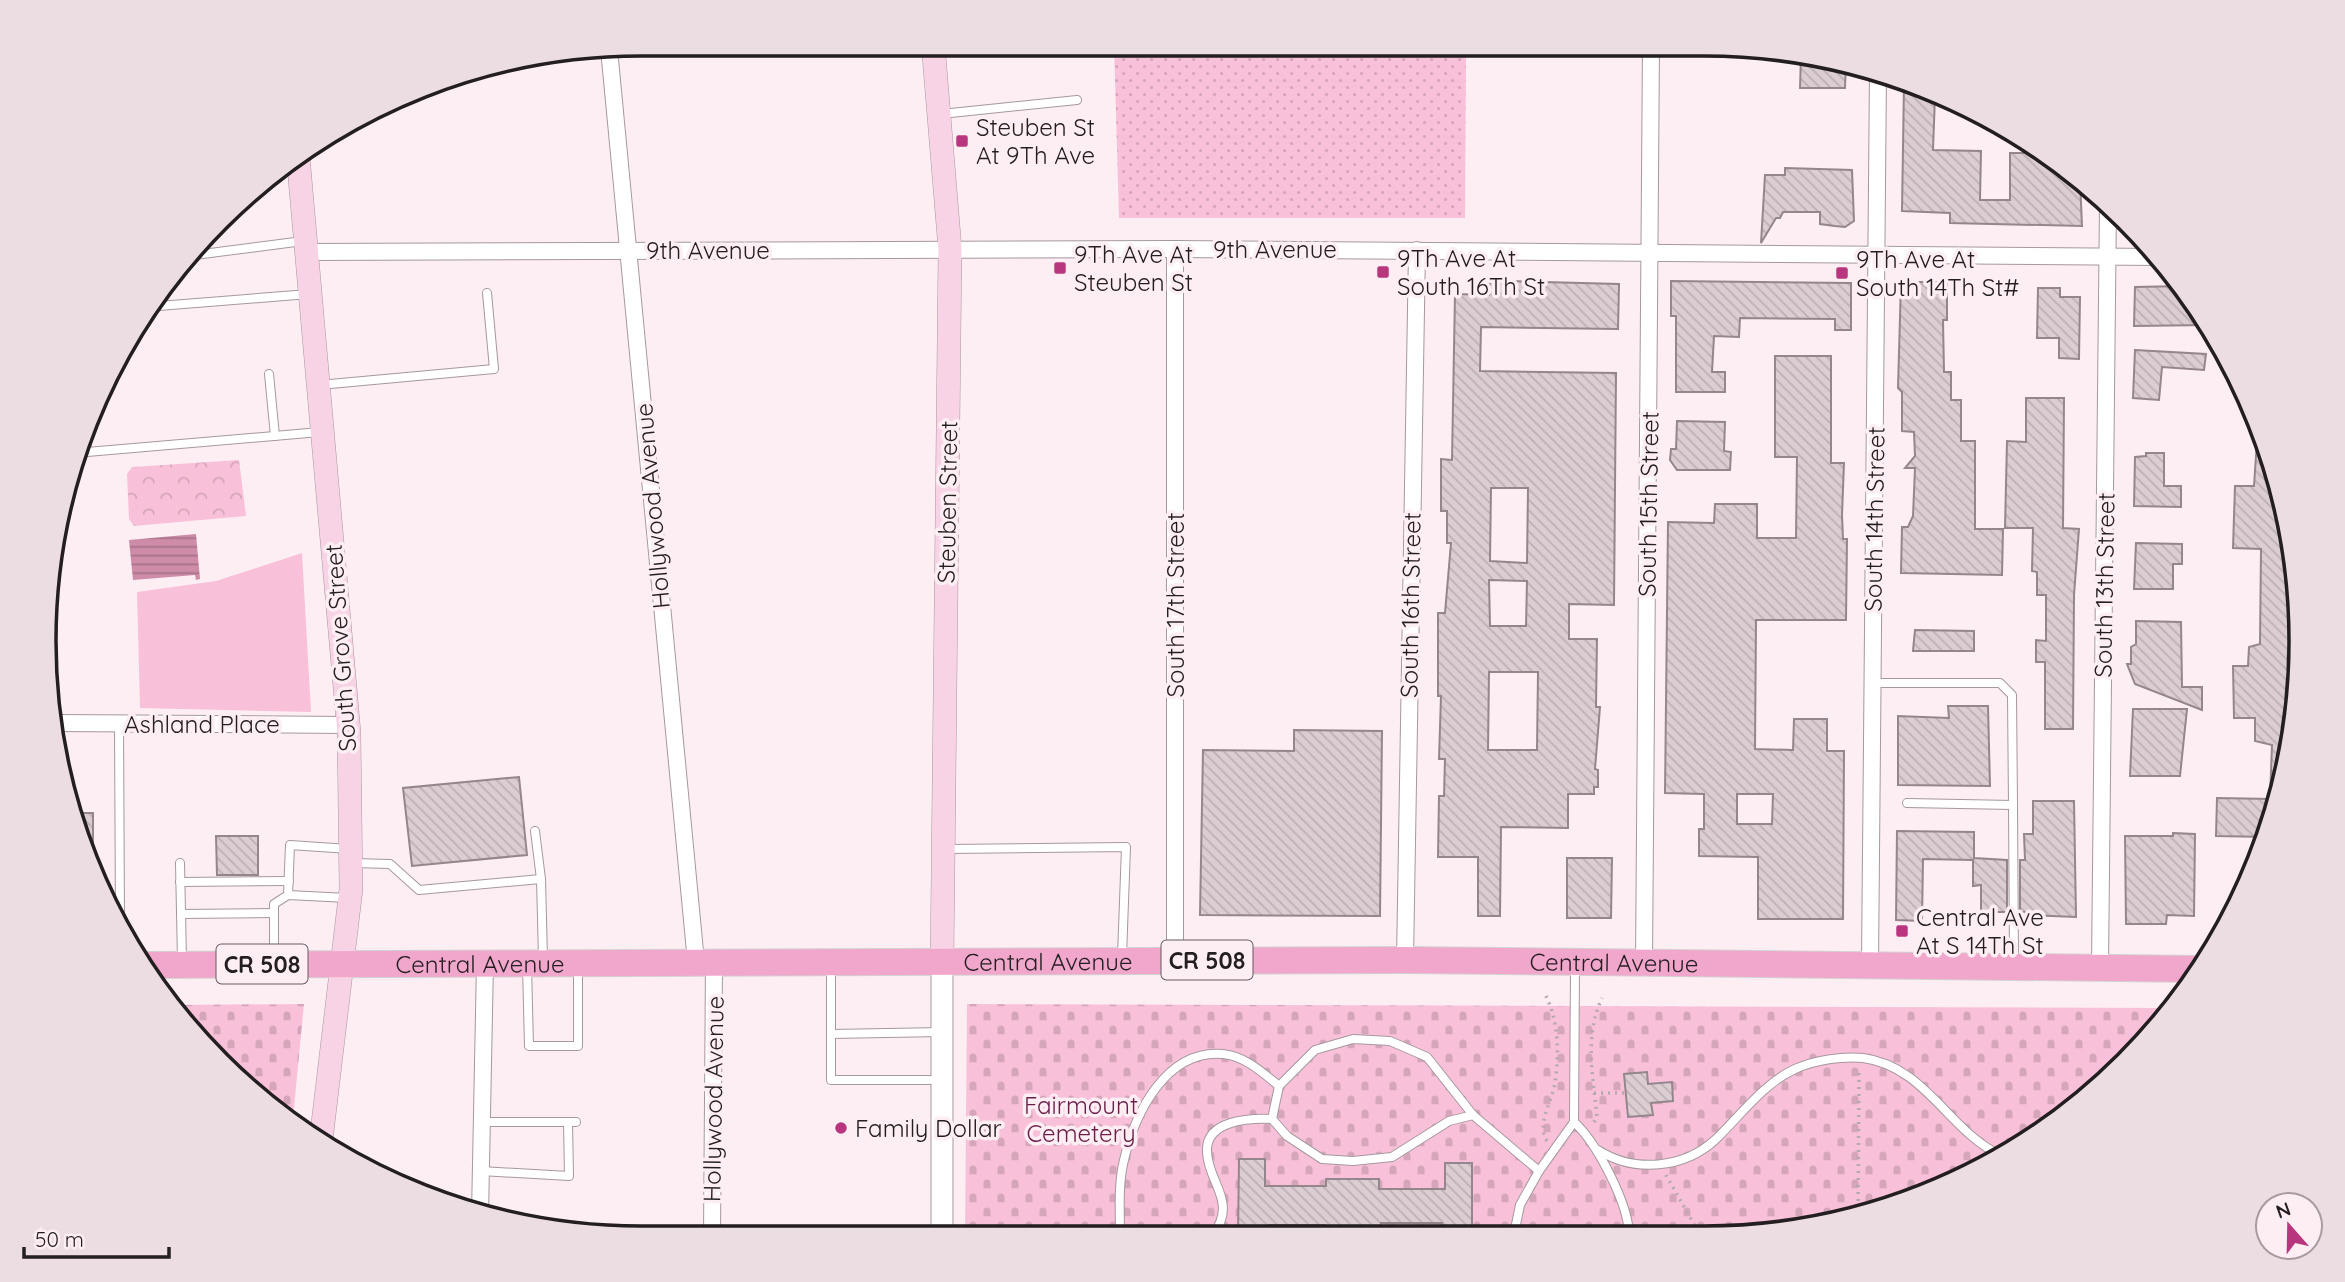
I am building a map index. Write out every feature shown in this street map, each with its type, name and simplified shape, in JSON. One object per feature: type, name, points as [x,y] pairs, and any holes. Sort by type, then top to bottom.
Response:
[{"type":"main road","name":"Steuben Street","points":[[934,56],[950,249],[943,961]]},
{"type":"main road","name":"South Grove Street","points":[[299,167],[348,725],[349,898],[321,1130]]},
{"type":"main road","name":"Central Avenue","points":[[154,965],[1405,960],[2189,968]]},
{"type":"street","name":"South 15th Street","points":[[1644,963],[1651,56]]},
{"type":"street","name":"Hollywood Avenue","points":[[610,57],[705,962],[712,1226]]},
{"type":"street","name":"South 14th Street","points":[[1870,965],[1878,83]]},
{"type":"street","name":"South 13th Street","points":[[2100,967],[2108,218]]},
{"type":"street","name":"9th Avenue","points":[[307,246],[628,250],[1650,251],[2145,257]]},
{"type":"street","name":"South 17th Street","points":[[1175,249],[1175,960]]},
{"type":"street","name":"South 16th Street","points":[[1405,960],[1417,250]]},
{"type":"street","name":"Ashland Place","points":[[62,723],[348,725]]},
{"type":"street","points":[[942,1226],[943,961]]},
{"type":"street","points":[[480,1203],[485,963]]},
{"type":"lane","points":[[941,114],[1077,100]]},
{"type":"lane","points":[[201,254],[307,246]]},
{"type":"lane","points":[[162,306],[312,293]]},
{"type":"lane","points":[[319,385],[494,369],[486,293]]},
{"type":"lane","points":[[270,374],[275,436]]},
{"type":"lane","points":[[87,452],[323,431]]},
{"type":"lane","points":[[1872,683],[2000,683],[2012,695],[2014,967]]},
{"type":"lane","points":[[119,724],[120,907]]},
{"type":"lane","points":[[1907,803],[2013,805]]},
{"type":"lane","points":[[535,831],[541,879],[529,1046],[578,1046],[579,963]]},
{"type":"lane","points":[[288,895],[290,845],[390,864],[419,890],[541,879]]},
{"type":"lane","points":[[944,849],[1126,847],[1122,960]]},
{"type":"lane","points":[[180,863],[182,964]]},
{"type":"lane","points":[[180,882],[289,881]]},
{"type":"lane","points":[[274,964],[274,904],[288,895],[349,898]]},
{"type":"lane","points":[[181,914],[274,913]]},
{"type":"lane","points":[[831,962],[831,1080],[942,1080]]},
{"type":"lane","points":[[1516,1226],[1520,1205],[1539,1171],[1574,1122],[1575,962]]},
{"type":"lane","points":[[831,1034],[942,1032]]},
{"type":"lane","points":[[1272,1119],[1279,1086],[1315,1050],[1353,1039],[1390,1041],[1427,1056],[1473,1115],[1539,1171]]},
{"type":"lane","points":[[1120,1226],[1120,1184],[1124,1158],[1157,1083],[1198,1058],[1223,1054],[1242,1059],[1279,1086]]},
{"type":"lane","points":[[1598,1150],[1615,1161],[1641,1167],[1674,1162],[1713,1142],[1752,1101],[1794,1069],[1826,1059],[1859,1059],[1895,1068],[1918,1083],[1961,1129],[1991,1151]]},
{"type":"lane","points":[[1218,1226],[1222,1217],[1223,1203],[1206,1154],[1212,1134],[1225,1125],[1255,1118],[1272,1119],[1287,1136],[1322,1159],[1353,1161],[1392,1157],[1449,1121],[1473,1115]]},
{"type":"lane","points":[[481,1122],[572,1122],[569,1175],[481,1171]]},
{"type":"lane","points":[[1574,1122],[1587,1133],[1598,1150],[1612,1178],[1627,1226]]},
{"type":"path","points":[[1546,996],[1555,1023],[1555,1083],[1541,1133],[1553,1152]]},
{"type":"path","points":[[1587,1133],[1597,1117],[1592,1024],[1602,998]]},
{"type":"path","points":[[1858,1205],[1859,1059]]},
{"type":"path","points":[[1594,1093],[1626,1093]]},
{"type":"path","points":[[1659,1164],[1695,1226]]},
{"type":"green space","points":[[1114,56],[1466,56],[1465,218],[1119,218]]},
{"type":"green space","points":[[239,460],[246,516],[134,526],[129,519],[127,474],[132,467]]},
{"type":"green space","points":[[302,553],[311,712],[140,708],[137,592],[216,581]]},
{"type":"green space","points":[[304,1004],[294,1111],[227,1055],[183,1005]]},
{"type":"green space","name":"Fairmount Cemetery","points":[[967,1004],[2159,1008],[2118,1055],[2090,1081],[2060,1105],[1996,1148],[1963,1166],[1892,1195],[1818,1215],[1742,1225],[1704,1226],[965,1226]]},
{"type":"shaded area","points":[[196,534],[200,579],[196,580],[195,575],[133,580],[129,540]]},
{"type":"building","points":[[1801,64],[1846,74],[1845,88],[1800,88]]},
{"type":"building","points":[[1904,92],[1935,104],[1933,150],[1981,151],[1980,200],[2010,200],[2010,153],[2026,153],[2081,193],[2082,226],[1950,223],[1950,213],[1902,211]]},
{"type":"building","points":[[1785,168],[1852,170],[1854,221],[1845,227],[1835,226],[1820,224],[1820,212],[1783,212],[1780,218],[1776,218],[1761,243],[1765,175],[1785,175]]},
{"type":"building","points":[[1671,281],[1851,283],[1851,330],[1835,330],[1835,319],[1740,318],[1739,337],[1714,336],[1712,372],[1725,372],[1725,392],[1676,392],[1676,316],[1671,316]]},
{"type":"building","points":[[1490,282],[1619,284],[1618,329],[1481,327],[1480,371],[1616,373],[1614,605],[1569,604],[1569,639],[1597,639],[1596,707],[1600,707],[1595,769],[1598,770],[1598,787],[1594,787],[1594,794],[1568,794],[1568,828],[1501,827],[1500,916],[1478,916],[1478,857],[1438,857],[1439,796],[1444,796],[1445,759],[1439,759],[1441,696],[1438,696],[1438,613],[1445,613],[1451,543],[1447,543],[1447,511],[1441,511],[1441,459],[1452,460],[1455,294],[1489,295]],"holes":[[[1491,488],[1528,488],[1527,563],[1490,561]],[[1489,580],[1527,581],[1526,626],[1490,626]],[[1489,672],[1538,672],[1537,750],[1488,750]]]},
{"type":"building","points":[[1901,282],[1947,282],[1947,320],[1943,320],[1944,372],[1951,372],[1951,400],[1961,400],[1961,441],[1975,441],[1975,529],[2003,529],[2002,575],[1901,573],[1902,527],[1908,527],[1913,516],[1915,468],[1905,468],[1915,456],[1914,432],[1902,431],[1902,392],[1898,388]]},
{"type":"building","points":[[2169,286],[2196,325],[2134,326],[2135,287]]},
{"type":"building","points":[[2038,288],[2060,288],[2060,297],[2080,297],[2079,359],[2059,358],[2059,338],[2037,338]]},
{"type":"building","points":[[2135,350],[2206,354],[2204,370],[2162,367],[2159,400],[2133,398]]},
{"type":"building","points":[[1775,356],[1831,356],[1831,463],[1844,463],[1842,515],[1843,539],[1847,539],[1846,620],[1756,620],[1755,749],[1793,750],[1794,719],[1827,719],[1827,751],[1844,751],[1843,919],[1758,919],[1758,857],[1699,856],[1699,829],[1704,829],[1704,794],[1665,793],[1668,522],[1714,523],[1715,504],[1757,504],[1757,538],[1796,538],[1797,457],[1775,457]],"holes":[[[1737,794],[1773,794],[1772,824],[1737,824]]]},
{"type":"building","points":[[2026,398],[2064,398],[2063,528],[2079,529],[2074,595],[2073,729],[2045,729],[2045,662],[2036,662],[2036,640],[2046,641],[2046,595],[2037,595],[2037,572],[2032,571],[2033,528],[2005,528],[2007,441],[2026,442]]},
{"type":"building","points":[[1677,421],[1725,422],[1724,451],[1731,452],[1730,470],[1677,470],[1670,460],[1671,449],[1676,449]]},
{"type":"building","points":[[2256,449],[2278,527],[2288,603],[2288,679],[2278,755],[2270,786],[2272,745],[2255,741],[2255,718],[2234,718],[2233,666],[2248,666],[2249,647],[2260,644],[2261,549],[2233,548],[2235,486],[2254,486]]},
{"type":"building","points":[[2146,453],[2164,453],[2164,486],[2181,486],[2181,507],[2134,506],[2135,457],[2146,456]]},
{"type":"building","points":[[2136,543],[2182,544],[2182,564],[2173,564],[2173,589],[2134,589]]},
{"type":"building","points":[[2136,621],[2181,622],[2182,687],[2202,687],[2202,710],[2135,684],[2127,664],[2131,664],[2131,647],[2136,644]]},
{"type":"building","points":[[1915,630],[1974,631],[1974,651],[1913,651]]},
{"type":"building","points":[[1948,706],[1988,706],[1990,786],[1898,785],[1898,716],[1949,718]]},
{"type":"building","points":[[2133,709],[2187,709],[2180,776],[2130,776]]},
{"type":"building","points":[[1294,730],[1382,731],[1380,916],[1200,915],[1203,750],[1294,751]]},
{"type":"building","points":[[519,777],[527,855],[412,866],[403,788]]},
{"type":"building","points":[[2217,798],[2267,799],[2255,837],[2216,836]]},
{"type":"building","points":[[2033,801],[2074,801],[2076,917],[2026,915],[2026,912],[2020,912],[2020,860],[2025,860],[2024,834],[2033,834]]},
{"type":"building","points":[[82,813],[93,813],[93,844]]},
{"type":"building","points":[[1897,831],[1974,832],[1974,858],[2007,860],[2007,912],[1981,912],[1981,885],[1973,886],[1973,860],[1923,859],[1922,921],[1896,920]]},
{"type":"building","points":[[2173,833],[2195,834],[2194,916],[2167,915],[2166,924],[2126,924],[2125,836],[2173,836]]},
{"type":"building","points":[[216,836],[258,836],[258,875],[217,875]]},
{"type":"building","points":[[1567,858],[1612,858],[1611,918],[1567,918]]},
{"type":"building","points":[[1647,1072],[1648,1084],[1672,1082],[1673,1101],[1651,1103],[1653,1115],[1628,1117],[1624,1074]]},
{"type":"building","points":[[1239,1159],[1265,1159],[1265,1186],[1326,1186],[1326,1179],[1379,1179],[1379,1189],[1445,1189],[1445,1163],[1472,1163],[1472,1226],[1381,1223],[1381,1226],[1238,1226]]},
{"type":"place","name":"Steuben St At 9Th Ave","points":[[962,141]]},
{"type":"place","name":"9Th Ave At Steuben St","points":[[1060,268]]},
{"type":"place","name":"9Th Ave At South 16Th St","points":[[1383,272]]},
{"type":"place","name":"9Th Ave At South 14Th St#","points":[[1842,273]]},
{"type":"place","name":"Central Ave At S 14Th St","points":[[1902,931]]},
{"type":"place","name":"Family Dollar","points":[[841,1128]]}]
